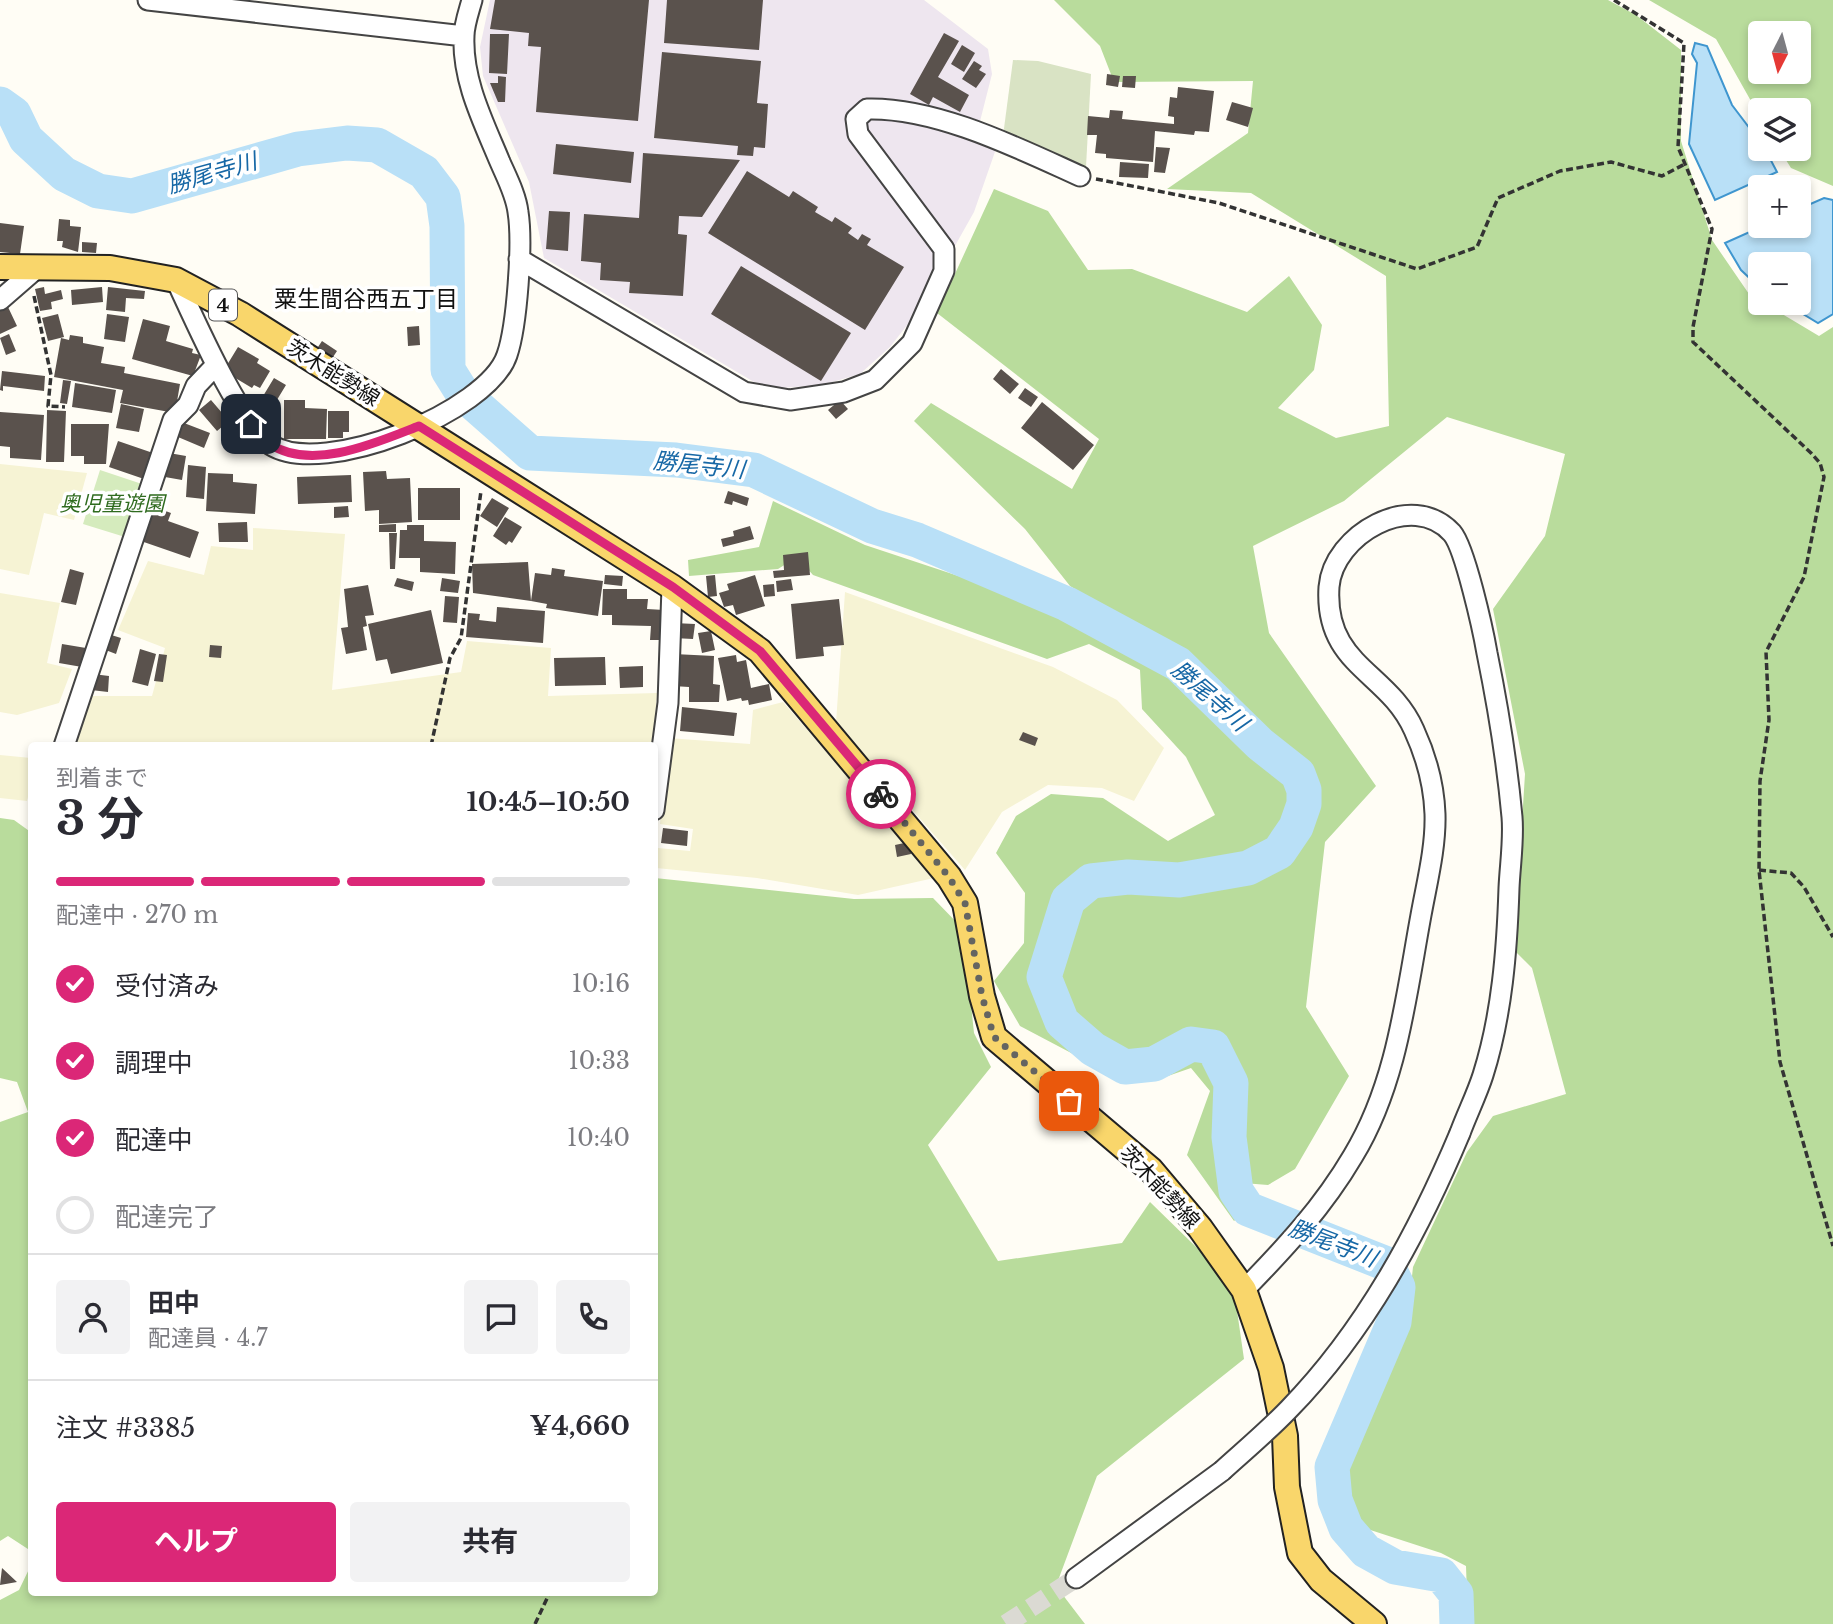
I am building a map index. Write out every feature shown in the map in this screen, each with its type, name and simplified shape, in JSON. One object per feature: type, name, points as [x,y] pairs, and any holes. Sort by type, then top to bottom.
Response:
[{"type":"main road","name":"茨木能勢線","points":[[0,267],[110,268],[176,280],[240,314],[673,587],[760,651],[949,877],[965,903],[982,996],[994,1037],[1151,1170],[1200,1228],[1244,1290],[1271,1368],[1285,1436],[1287,1487],[1300,1553],[1321,1580],[1374,1624]]},
{"type":"street","points":[[148,0],[464,36]]},
{"type":"street","points":[[176,280],[216,365],[251,424],[270,444],[299,455],[325,454],[381,441],[419,426],[452,410],[498,374],[507,355],[513,326],[519,259],[519,213],[471,92],[464,36],[472,0]]},
{"type":"street","points":[[519,259],[744,392],[790,400],[844,392],[875,380],[912,343],[944,271],[944,249],[858,134],[856,119],[867,109],[887,108],[979,131],[1080,176]]},
{"type":"street","points":[[0,300],[38,267]]},
{"type":"street","points":[[65,742],[173,420],[188,405],[195,386],[216,365]]},
{"type":"street","points":[[1076,1578],[1222,1471],[1289,1410],[1337,1354],[1392,1273],[1434,1195],[1483,1074],[1501,992],[1512,821],[1486,649],[1455,537],[1436,519],[1413,515],[1383,521],[1357,536],[1339,555],[1329,584],[1330,612],[1336,639],[1356,663],[1384,689],[1413,726],[1428,767],[1435,814],[1432,852],[1392,1063],[1376,1111],[1354,1155],[1310,1220],[1244,1290]]},
{"type":"street","points":[[658,779],[668,702],[673,587]]},
{"type":"path","points":[[1614,0],[1684,43],[1678,147],[1712,229],[1693,327],[1693,342],[1811,453],[1820,463],[1824,477],[1804,577],[1766,652],[1769,720],[1760,781],[1759,870],[1780,1062],[1833,1246]]},
{"type":"path","points":[[1080,176],[1219,203],[1417,268],[1477,247],[1498,198],[1560,171],[1611,162],[1662,176],[1685,164]]},
{"type":"path","points":[[33,295],[51,375],[48,406],[65,407]]},
{"type":"path","points":[[432,742],[450,658],[461,638],[479,495],[484,482]]},
{"type":"path","points":[[1759,870],[1791,873],[1804,887],[1833,937]]},
{"type":"path","points":[[535,1624],[548,1596]]},
{"type":"shaded area","points":[[490,0],[924,0],[988,49],[992,74],[975,141],[997,146],[974,212],[919,310],[890,347],[860,374],[822,385],[781,388],[754,382],[544,258],[529,182],[483,76],[480,47]]},
{"type":"shaded area","points":[[0,464],[87,473],[74,520],[44,513],[29,575],[0,569]]},
{"type":"shaded area","points":[[253,528],[345,534],[332,690],[461,672],[467,641],[551,648],[548,696],[657,693],[653,742],[77,742],[91,696],[152,696],[165,648],[118,630],[148,561],[204,575],[211,546],[253,550]]},
{"type":"shaded area","points":[[845,592],[1053,667],[1117,700],[1164,748],[1134,801],[1102,788],[1048,785],[1002,812],[965,870],[836,723]]},
{"type":"shaded area","points":[[0,593],[60,603],[47,663],[72,669],[59,703],[17,715],[0,712]]},
{"type":"shaded area","points":[[783,702],[934,878],[858,895],[757,878],[658,868],[658,848],[690,851],[693,829],[660,824],[668,738],[750,744],[753,710]]},
{"type":"shaded area","points":[[0,755],[28,758],[27,801],[0,798]]},
{"type":"green space","points":[[1054,0],[1608,0],[1636,15],[1681,50],[1681,141],[1712,240],[1748,293],[1748,315],[1784,315],[1819,336],[1833,327],[1833,1624],[1468,1624],[1466,1566],[1441,1553],[1355,1525],[1346,1497],[1344,1458],[1407,1323],[1413,1267],[1467,1152],[1493,1116],[1566,1094],[1532,968],[1514,950],[1525,774],[1493,609],[1545,536],[1565,454],[1447,417],[1344,501],[1253,546],[1269,633],[1376,786],[1325,842],[1306,1007],[1349,1076],[1295,1169],[1268,1185],[1243,1183],[1238,1137],[1240,1083],[1221,1042],[1192,1036],[1152,1054],[1127,1060],[1095,1042],[1067,1018],[1055,976],[1076,906],[1095,890],[1180,887],[1250,877],[1285,858],[1311,808],[1312,793],[1305,771],[1190,658],[1070,586],[1025,529],[914,421],[931,403],[1072,489],[1099,439],[937,313],[994,189],[1048,211],[1088,270],[1132,269],[1247,312],[1289,276],[1322,325],[1314,370],[1278,408],[1336,438],[1389,426],[1386,276],[1251,193],[1167,189],[1248,133],[1253,81],[1114,82],[1100,46]]},
{"type":"green space","points":[[1649,0],[1833,0],[1833,186],[1791,168],[1787,161],[1811,161],[1811,98],[1749,98],[1716,39]]},
{"type":"green space","points":[[1013,60],[1038,61],[1091,74],[1086,167],[1003,136]]},
{"type":"green space","name":"奥児童遊園","points":[[100,470],[142,484],[125,537],[83,524]]},
{"type":"green space","points":[[773,501],[865,545],[1061,610],[1173,669],[1253,746],[1289,775],[1296,791],[1296,801],[1290,823],[1276,847],[1244,862],[1181,875],[1130,871],[1090,877],[1065,896],[1040,975],[1059,1025],[1090,1054],[1075,1055],[1020,1026],[994,981],[1024,943],[1025,893],[996,853],[1016,816],[1051,794],[1103,798],[1168,841],[1215,815],[1186,757],[1142,709],[1140,670],[1089,644],[1047,659],[813,575],[797,557],[778,569],[689,576],[688,560],[759,547]]},
{"type":"green space","points":[[0,818],[14,820],[28,830],[28,1112],[17,1082],[0,1078]]},
{"type":"green space","points":[[658,878],[854,899],[933,898],[963,929],[974,1033],[991,1067],[928,1145],[998,1261],[1122,1243],[1150,1202],[1233,1283],[1244,1359],[1097,1476],[1056,1586],[1085,1624],[0,1624],[0,1600],[19,1590],[28,1571],[28,1596],[658,1596]]},
{"type":"green space","points":[[1191,1050],[1208,1056],[1223,1086],[1222,1135],[1229,1191],[1243,1213],[1234,1221],[1187,1155],[1210,1091],[1191,1068],[1162,1078],[1163,1067]]},
{"type":"green space","points":[[28,1112],[28,1549],[8,1536],[0,1541],[0,1122]]},
{"type":"water","points":[[1695,43],[1707,46],[1732,105],[1748,126],[1748,161],[1771,161],[1777,172],[1770,175],[1748,175],[1748,185],[1715,200],[1689,144],[1697,63],[1692,54]]},
{"type":"water","points":[[1824,198],[1833,200],[1833,314],[1818,323],[1805,315],[1811,315],[1811,252],[1748,252],[1748,277],[1725,243],[1748,233],[1748,238],[1811,238],[1811,204]]},
{"type":"building","points":[[495,0],[649,0],[638,121],[536,112],[541,47],[528,46],[529,33],[490,29]]},
{"type":"building","points":[[667,0],[763,0],[759,50],[664,43]]},
{"type":"building","points":[[944,33],[959,41],[938,77],[969,95],[960,112],[933,97],[929,105],[910,94]]},
{"type":"building","points":[[490,34],[509,34],[507,74],[489,73]]},
{"type":"building","points":[[962,45],[975,53],[964,72],[951,64]]},
{"type":"building","points":[[662,52],[761,61],[757,103],[768,104],[765,148],[754,147],[753,156],[737,155],[738,146],[654,138]]},
{"type":"building","points":[[974,61],[982,66],[979,70],[986,74],[976,88],[962,79]]},
{"type":"building","points":[[1107,74],[1120,76],[1118,87],[1106,85]]},
{"type":"building","points":[[498,76],[506,77],[505,102],[498,102],[490,83],[498,83]]},
{"type":"building","points":[[1123,76],[1136,76],[1135,88],[1122,87]]},
{"type":"building","points":[[1178,87],[1214,91],[1209,132],[1195,131],[1194,135],[1155,131],[1153,162],[1106,158],[1106,154],[1095,153],[1097,135],[1087,135],[1088,116],[1109,118],[1110,110],[1123,111],[1122,119],[1174,124],[1174,117],[1168,116],[1170,97],[1177,98]]},
{"type":"building","points":[[1232,102],[1253,108],[1248,127],[1226,120]]},
{"type":"building","points":[[556,144],[634,152],[631,183],[553,174]]},
{"type":"building","points":[[1156,147],[1170,148],[1165,173],[1154,172]]},
{"type":"building","points":[[643,153],[740,160],[702,217],[679,216],[678,234],[687,235],[683,296],[629,293],[630,282],[600,280],[601,263],[581,261],[584,214],[639,218]]},
{"type":"building","points":[[1120,162],[1149,164],[1148,178],[1119,177]]},
{"type":"building","points":[[747,171],[789,197],[793,191],[818,207],[815,212],[832,222],[835,217],[852,228],[848,233],[858,240],[862,234],[871,239],[867,245],[904,267],[865,330],[708,233]]},
{"type":"building","points":[[549,211],[570,212],[568,251],[546,249]]},
{"type":"building","points":[[59,219],[70,220],[70,226],[81,227],[78,252],[62,247],[63,241],[57,241]]},
{"type":"building","points":[[0,223],[24,226],[20,254],[0,252]]},
{"type":"building","points":[[82,242],[97,243],[96,253],[82,252]]},
{"type":"building","points":[[741,266],[851,333],[821,381],[711,314]]},
{"type":"building","points":[[44,287],[45,294],[61,290],[63,299],[51,302],[52,309],[40,311],[35,289]]},
{"type":"building","points":[[102,287],[103,302],[72,305],[71,290]]},
{"type":"building","points":[[108,287],[145,291],[144,299],[126,298],[125,312],[106,310]]},
{"type":"building","points":[[8,307],[17,326],[0,334],[0,310]]},
{"type":"building","points":[[58,314],[64,337],[48,341],[42,318]]},
{"type":"building","points":[[107,314],[129,317],[125,342],[104,339]]},
{"type":"building","points":[[143,319],[170,326],[166,341],[193,349],[192,353],[201,355],[193,376],[132,359]]},
{"type":"building","points":[[419,326],[420,345],[408,346],[407,327]]},
{"type":"building","points":[[9,334],[16,351],[6,355],[0,338]]},
{"type":"building","points":[[70,335],[83,337],[83,343],[104,347],[101,363],[125,367],[124,373],[180,384],[175,413],[120,403],[123,390],[54,377],[61,338],[69,340]]},
{"type":"building","points":[[322,341],[337,351],[333,357],[318,347]]},
{"type":"building","points":[[238,347],[259,359],[257,363],[270,371],[260,388],[254,385],[252,388],[227,373],[230,367],[227,365]]},
{"type":"building","points":[[1001,369],[1019,384],[1010,394],[993,379]]},
{"type":"building","points":[[2,371],[45,376],[44,391],[3,386],[3,391],[0,390]]},
{"type":"building","points":[[274,378],[286,385],[266,418],[254,411]]},
{"type":"building","points":[[63,380],[71,381],[67,404],[60,403]]},
{"type":"building","points":[[75,383],[116,390],[112,413],[72,407]]},
{"type":"building","points":[[1025,388],[1038,397],[1031,407],[1018,398]]},
{"type":"building","points":[[211,400],[229,421],[217,431],[199,410]]},
{"type":"building","points":[[284,400],[305,400],[305,408],[327,409],[326,439],[284,439]]},
{"type":"building","points":[[840,400],[848,409],[836,419],[828,410]]},
{"type":"building","points":[[1042,402],[1094,445],[1073,470],[1021,428]]},
{"type":"building","points":[[121,404],[144,409],[139,432],[116,428]]},
{"type":"building","points":[[47,410],[66,411],[64,462],[46,462]]},
{"type":"building","points":[[328,411],[349,411],[349,432],[343,432],[343,438],[328,438]]},
{"type":"building","points":[[0,412],[44,415],[41,460],[10,458],[10,447],[0,446]]},
{"type":"building","points":[[184,423],[210,433],[204,448],[178,437]]},
{"type":"building","points":[[71,424],[109,424],[106,464],[84,464],[84,456],[71,456]]},
{"type":"building","points":[[231,428],[244,438],[238,445],[225,434]]},
{"type":"building","points":[[118,441],[153,453],[144,479],[109,467]]},
{"type":"building","points":[[169,453],[186,456],[182,480],[165,477]]},
{"type":"building","points":[[188,465],[206,467],[204,499],[186,497]]},
{"type":"building","points":[[386,471],[387,479],[410,478],[412,522],[379,524],[379,510],[365,511],[363,472]]},
{"type":"building","points":[[208,473],[233,474],[233,482],[257,484],[255,514],[206,511]]},
{"type":"building","points":[[351,475],[352,502],[298,504],[297,477]]},
{"type":"building","points":[[418,488],[460,488],[460,520],[418,520]]},
{"type":"building","points":[[728,491],[749,498],[747,506],[733,501],[732,505],[724,503]]},
{"type":"building","points":[[492,498],[509,508],[497,527],[480,516]]},
{"type":"building","points":[[149,505],[171,513],[168,521],[199,532],[190,558],[138,540]]},
{"type":"building","points":[[348,506],[349,517],[334,518],[334,507]]},
{"type":"building","points":[[505,517],[522,527],[512,543],[509,541],[506,545],[493,536]]},
{"type":"building","points":[[247,522],[248,542],[219,542],[218,523]]},
{"type":"building","points":[[396,524],[396,532],[379,532],[379,525]]},
{"type":"building","points":[[407,525],[424,525],[424,541],[456,542],[455,574],[420,572],[420,558],[399,558],[400,530],[407,530]]},
{"type":"building","points":[[750,526],[754,539],[723,547],[721,539],[734,536],[733,531]]},
{"type":"building","points":[[389,533],[397,533],[395,569],[390,569]]},
{"type":"building","points":[[808,552],[810,575],[774,578],[773,571],[784,570],[783,555]]},
{"type":"building","points":[[528,562],[531,601],[473,593],[472,564]]},
{"type":"building","points":[[552,568],[565,570],[564,576],[603,581],[598,616],[546,608],[547,604],[531,601],[535,573],[551,575]]},
{"type":"building","points":[[70,569],[84,573],[76,605],[61,602]]},
{"type":"building","points":[[605,575],[623,576],[622,586],[604,584]]},
{"type":"building","points":[[715,575],[717,596],[708,597],[706,576]]},
{"type":"building","points":[[755,575],[765,606],[736,615],[733,605],[724,607],[719,593],[729,590],[727,584]]},
{"type":"building","points":[[397,578],[414,582],[412,591],[394,586]]},
{"type":"building","points":[[442,578],[460,581],[458,593],[440,591]]},
{"type":"building","points":[[791,579],[793,590],[777,592],[776,581]]},
{"type":"building","points":[[774,584],[775,596],[764,597],[763,585]]},
{"type":"building","points":[[368,585],[374,615],[365,616],[367,626],[363,627],[367,650],[346,654],[341,628],[348,627],[344,589]]},
{"type":"building","points":[[603,589],[627,589],[627,599],[648,599],[647,609],[664,610],[663,640],[650,640],[651,626],[612,625],[612,615],[602,615]]},
{"type":"building","points":[[445,596],[459,597],[457,623],[443,622]]},
{"type":"building","points":[[839,599],[844,645],[823,647],[824,656],[796,659],[791,604]]},
{"type":"building","points":[[497,607],[545,611],[543,643],[466,637],[468,613],[480,614],[479,620],[496,622]]},
{"type":"building","points":[[431,610],[443,663],[391,674],[387,659],[376,661],[368,624]]},
{"type":"building","points":[[674,623],[695,624],[693,639],[673,638]]},
{"type":"building","points":[[711,631],[715,650],[702,653],[698,633]]},
{"type":"building","points":[[108,634],[121,638],[116,654],[103,649]]},
{"type":"building","points":[[62,644],[86,648],[82,667],[59,663]]},
{"type":"building","points":[[210,645],[222,646],[221,658],[209,657]]},
{"type":"building","points":[[140,649],[156,654],[148,686],[132,682]]},
{"type":"building","points":[[159,654],[167,655],[163,682],[154,681]]},
{"type":"building","points":[[674,654],[714,656],[713,684],[720,685],[719,702],[689,702],[689,687],[673,686]]},
{"type":"building","points":[[736,655],[737,662],[746,660],[751,688],[769,684],[772,700],[749,705],[748,700],[742,701],[741,698],[727,701],[718,658]]},
{"type":"building","points":[[605,657],[606,685],[555,686],[554,658]]},
{"type":"building","points":[[643,666],[643,687],[620,688],[619,667]]},
{"type":"building","points":[[93,674],[109,676],[108,692],[91,690]]},
{"type":"building","points":[[682,707],[737,713],[734,736],[680,731]]},
{"type":"building","points":[[1023,732],[1038,738],[1035,746],[1019,740]]},
{"type":"building","points":[[663,828],[688,831],[687,846],[661,843]]},
{"type":"building","points":[[909,842],[911,854],[897,857],[895,845]]},
{"type":"building","points":[[2,1568],[17,1582],[0,1585]]},
{"type":"waterway","name":"勝尾寺川","points":[[0,104],[14,114],[26,139],[64,174],[98,191],[132,196],[298,149],[347,143],[377,145],[424,172],[443,197],[447,226],[448,370],[463,394],[530,453],[676,460],[754,470],[872,526],[917,540],[1067,604],[1178,664],[1260,744],[1298,774],[1304,790],[1304,804],[1296,827],[1279,852],[1248,868],[1179,880],[1128,877],[1091,881],[1068,900],[1044,977],[1062,1022],[1093,1049],[1125,1067],[1154,1064],[1191,1044],[1213,1047],[1231,1083],[1229,1137],[1236,1191],[1248,1209],[1387,1264],[1398,1287],[1394,1322],[1332,1467],[1335,1500],[1346,1528],[1366,1551],[1395,1567],[1441,1575],[1456,1594],[1457,1624]]},
{"type":"tunnel","points":[[1006,1624],[1076,1578]]},
{"type":"way so far","points":[[881,794],[949,877],[965,903],[982,996],[994,1037],[1069,1101]]},
{"type":"district","name":"粟生間谷西五丁目","points":[[366,299]]},
{"type":"route","points":[[251,424],[270,444],[299,455],[325,454],[381,441],[419,426],[673,587],[760,651],[881,794]]}]
